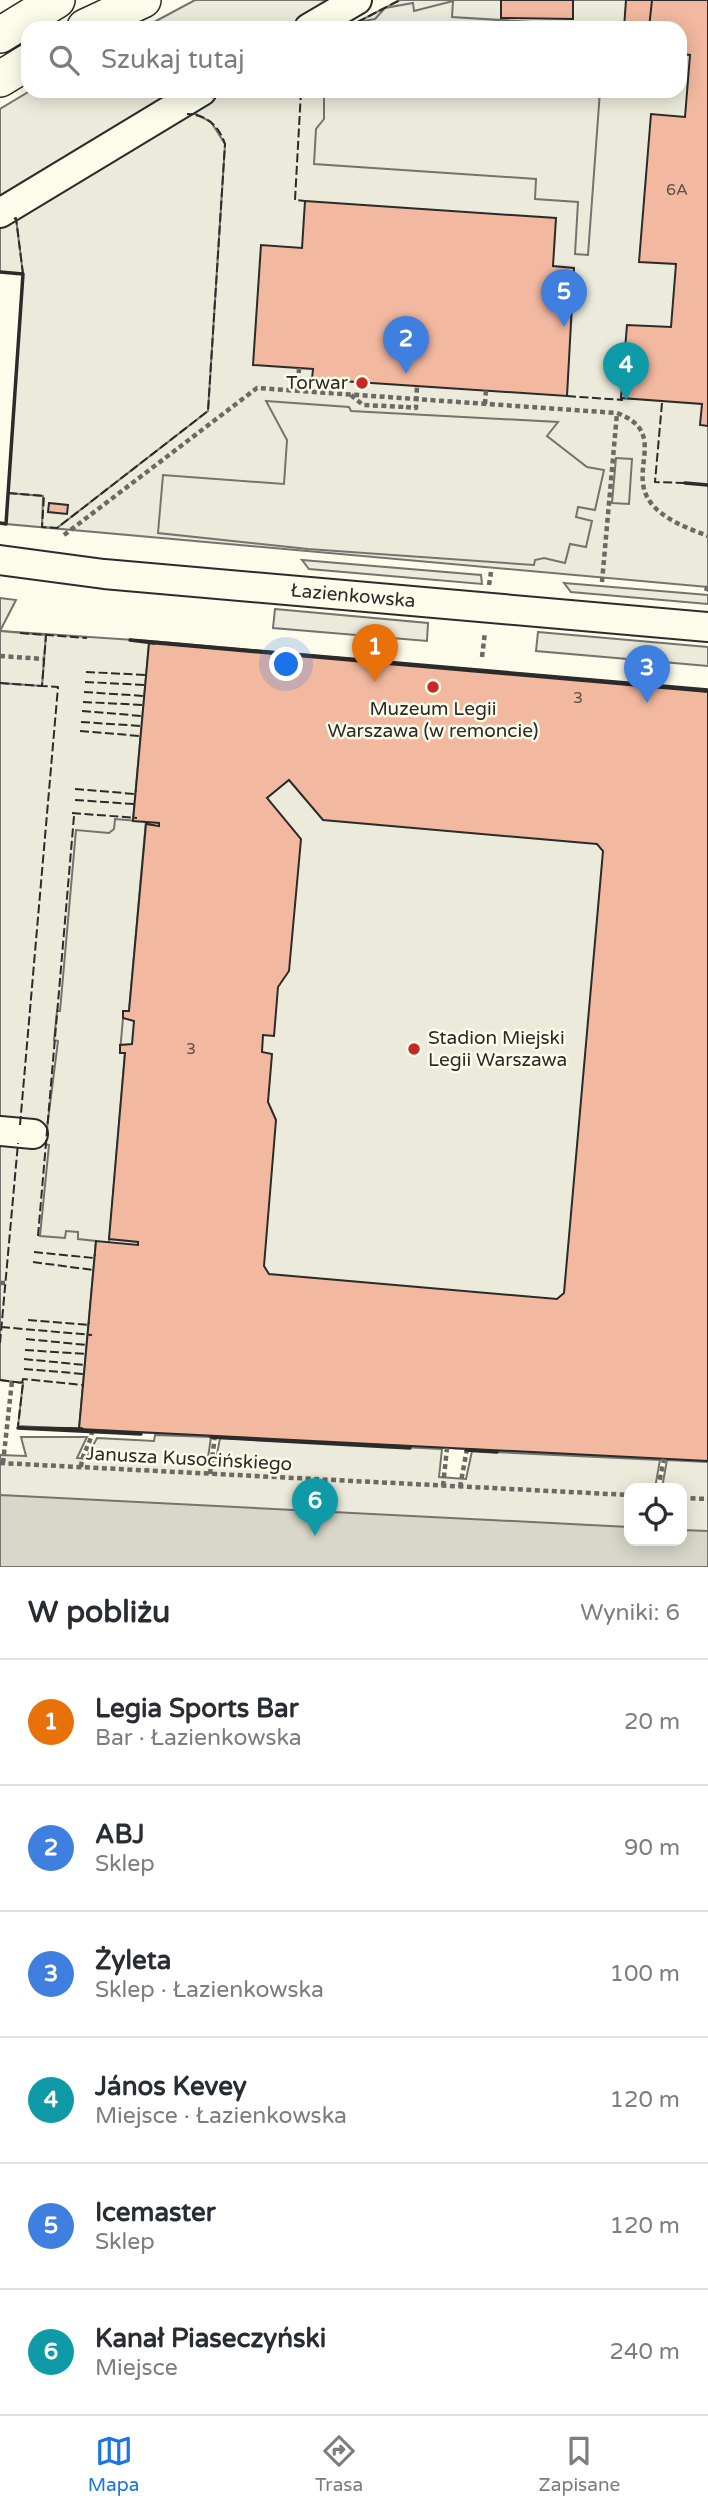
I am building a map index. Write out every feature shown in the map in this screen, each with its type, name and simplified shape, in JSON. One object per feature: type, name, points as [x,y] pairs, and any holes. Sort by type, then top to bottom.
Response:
[{"type":"main road","points":[[23,21],[57,0]]},
{"type":"main road","points":[[94,21],[128,0]]},
{"type":"main road","points":[[97,21],[143,0]]},
{"type":"main road","points":[[0,35],[21,22]]},
{"type":"main road","points":[[0,79],[21,66]]},
{"type":"street","points":[[321,21],[357,0]]},
{"type":"street","points":[[0,214],[191,98]]},
{"type":"street","name":"Łazienkowska","points":[[0,560],[83,572],[708,627]]},
{"type":"street","points":[[0,1132],[33,1134]]},
{"type":"path","points":[[298,390],[299,368]]},
{"type":"path","points":[[350,394],[363,405],[415,408],[417,386]]},
{"type":"path","points":[[64,535],[257,387],[617,413],[631,418],[641,429],[645,441],[645,494],[652,505],[666,516],[708,536]]},
{"type":"path","points":[[485,404],[486,390]]},
{"type":"path","points":[[602,582],[617,413]]},
{"type":"path","points":[[482,657],[485,628]]},
{"type":"path","points":[[0,656],[44,659]]},
{"type":"path","points":[[1,1463],[12,1381]]},
{"type":"path","points":[[81,1468],[82,1453],[91,1442],[92,1430]]},
{"type":"path","points":[[210,1474],[215,1436]]},
{"type":"path","points":[[443,1486],[447,1448]]},
{"type":"path","points":[[460,1487],[467,1449]]},
{"type":"path","points":[[660,1483],[664,1459]]},
{"type":"path","name":"Janusza Kusocińskiego","points":[[1,1463],[624,1495]]},
{"type":"path","points":[[687,1497],[708,1499]]},
{"type":"shaded area","points":[[195,0],[343,0],[308,21],[156,21]]},
{"type":"shaded area","name":"Torwar","points":[[400,0],[708,0],[708,587],[6,524],[23,274],[0,272],[0,228],[213,98],[687,98],[687,21],[360,21]]},
{"type":"shaded area","points":[[453,1],[452,17],[516,21],[364,21],[375,19],[385,8],[413,3],[414,11]]},
{"type":"shaded area","points":[[21,96],[176,98],[0,204],[0,109]]},
{"type":"shaded area","points":[[324,98],[599,98],[588,255],[575,254],[578,202],[535,199],[536,179],[314,164],[316,129],[324,119]]},
{"type":"shaded area","points":[[183,114],[196,114],[211,122],[225,144],[208,411],[57,528],[42,527],[43,496],[8,493],[23,274],[16,218]]},
{"type":"shaded area","points":[[266,401],[349,407],[351,411],[558,422],[547,436],[587,467],[604,470],[595,510],[578,507],[576,517],[592,521],[586,547],[570,544],[565,563],[544,558],[535,560],[534,565],[308,549],[158,533],[163,475],[284,484],[287,440]]},
{"type":"shaded area","points":[[616,458],[632,459],[629,504],[612,503]]},
{"type":"shaded area","points":[[302,560],[481,575],[482,584],[309,569]]},
{"type":"shaded area","points":[[564,583],[708,595],[708,604],[571,592]]},
{"type":"shaded area","points":[[0,598],[16,600],[0,631]]},
{"type":"shaded area","points":[[275,609],[428,623],[427,641],[273,628]]},
{"type":"shaded area","name":"Stadion Miejski Legii Warszawa","points":[[0,631],[149,641],[708,690],[708,1461],[18,1426],[23,1383],[0,1380]]},
{"type":"shaded area","points":[[0,631],[46,635],[42,686],[0,683]]},
{"type":"shaded area","points":[[538,632],[708,647],[708,666],[536,651]]},
{"type":"shaded area","points":[[149,643],[708,692],[708,774],[264,688],[146,821],[129,1011],[124,1011],[120,1052],[125,1053],[109,1243],[708,1461],[79,1429],[96,1241],[78,1239],[78,1232],[66,1231],[65,1238],[40,1236],[49,1145],[45,1144],[58,1041],[54,1040],[57,1011],[60,1011],[76,830],[109,833],[114,829],[115,819],[139,821],[133,820]]},
{"type":"shaded area","points":[[155,1435],[211,1437],[207,1465],[215,1465],[220,1438],[442,1449],[439,1477],[466,1479],[472,1451],[660,1460],[656,1483],[624,1483],[624,1546],[687,1546],[687,1483],[663,1483],[667,1460],[708,1462],[708,1567],[0,1567],[0,1455],[26,1456],[21,1437],[87,1437],[77,1458],[86,1459],[97,1438],[154,1441]]},
{"type":"shaded area","points":[[0,1495],[624,1527],[624,1546],[687,1546],[687,1530],[708,1531],[708,1567],[0,1567]]},
{"type":"building","points":[[501,0],[573,0],[573,19],[501,18]]},
{"type":"building","points":[[626,0],[652,0],[650,21],[624,21]]},
{"type":"building","points":[[652,0],[708,0],[708,426],[700,425],[702,404],[621,398],[627,325],[671,327],[676,264],[639,262],[651,114],[685,117],[690,55],[687,55],[687,21],[650,21]]},
{"type":"building","points":[[305,201],[556,218],[553,266],[574,268],[567,396],[312,379],[313,369],[253,365],[261,245],[302,248]]},
{"type":"building","points":[[49,503],[68,505],[67,514],[48,512]]},
{"type":"building","name":"Stadion Miejski Legii Warszawa","points":[[149,643],[708,692],[708,1461],[79,1429],[96,1241],[138,1245],[138,1242],[109,1239],[125,1053],[120,1053],[120,1045],[132,1044],[134,1021],[123,1018],[123,1011],[129,1011],[146,824],[159,826],[159,823],[133,821]],"holes":[[[289,780],[323,820],[597,844],[603,851],[564,1293],[557,1299],[269,1274],[264,1266],[276,1120],[268,1102],[272,1054],[262,1052],[263,1035],[274,1036],[278,987],[289,971],[301,839],[267,798]]]},
{"type":"fence","points":[[360,21],[400,0]]},
{"type":"fence","points":[[301,98],[295,200],[305,201]]},
{"type":"fence","points":[[8,493],[44,496],[42,527],[57,528],[208,411],[225,144],[211,122],[200,116],[187,114]]},
{"type":"fence","points":[[14,219],[16,218],[23,274]]},
{"type":"fence","points":[[567,396],[623,400]]},
{"type":"fence","points":[[662,403],[655,482],[685,483]]},
{"type":"fence","points":[[20,633],[87,638]]},
{"type":"fence","points":[[20,1125],[58,687],[42,686],[46,635]]},
{"type":"fence","points":[[86,672],[146,673]]},
{"type":"fence","points":[[85,682],[145,685]]},
{"type":"fence","points":[[0,683],[42,686]]},
{"type":"fence","points":[[84,692],[144,696]]},
{"type":"fence","points":[[83,702],[143,705]]},
{"type":"fence","points":[[82,711],[142,716]]},
{"type":"fence","points":[[81,722],[141,726]]},
{"type":"fence","points":[[80,731],[140,736],[140,739]]},
{"type":"fence","points":[[75,789],[135,794],[136,791]]},
{"type":"fence","points":[[75,800],[134,804],[134,807]]},
{"type":"fence","points":[[72,813],[137,818]]},
{"type":"fence","points":[[38,1236],[74,816]]},
{"type":"fence","points":[[0,1343],[18,1143]]},
{"type":"fence","points":[[34,1252],[94,1258],[95,1254]]},
{"type":"fence","points":[[33,1262],[93,1270]]},
{"type":"fence","points":[[28,1320],[89,1325],[89,1322]]},
{"type":"fence","points":[[1,1327],[92,1335]]},
{"type":"fence","points":[[26,1339],[87,1345]]},
{"type":"fence","points":[[25,1350],[86,1354]]},
{"type":"fence","points":[[24,1359],[85,1365]]},
{"type":"fence","points":[[24,1369],[84,1374]]},
{"type":"fence","points":[[22,1383],[23,1379],[83,1387]]},
{"type":"fence","points":[[0,1380],[23,1383],[18,1426]]},
{"type":"wall","points":[[0,272],[23,274],[6,524],[0,523]]},
{"type":"wall","points":[[685,483],[708,485]]},
{"type":"wall","points":[[154,643],[130,640],[708,690]]},
{"type":"wall","points":[[82,1429],[18,1428],[141,1434]]},
{"type":"wall","points":[[211,1437],[410,1448]]},
{"type":"wall","points":[[466,1450],[497,1452]]},
{"type":"place","name":"Icemaster","points":[[564,327]]},
{"type":"place","name":"ABJ","points":[[406,374]]},
{"type":"place","name":"Torwar","points":[[362,383]]},
{"type":"place","name":"János Kevey","points":[[626,400]]},
{"type":"place","name":"Legia Sports Bar","points":[[375,682]]},
{"type":"place","name":"Muzeum Legii Warszawa (w remoncie)","points":[[433,687]]},
{"type":"place","name":"Żyleta","points":[[647,703]]},
{"type":"place","name":"Stadion Miejski Legii Warszawa","points":[[414,1049]]},
{"type":"place","name":"Kanał Piaseczyński","points":[[315,1536]]}]
